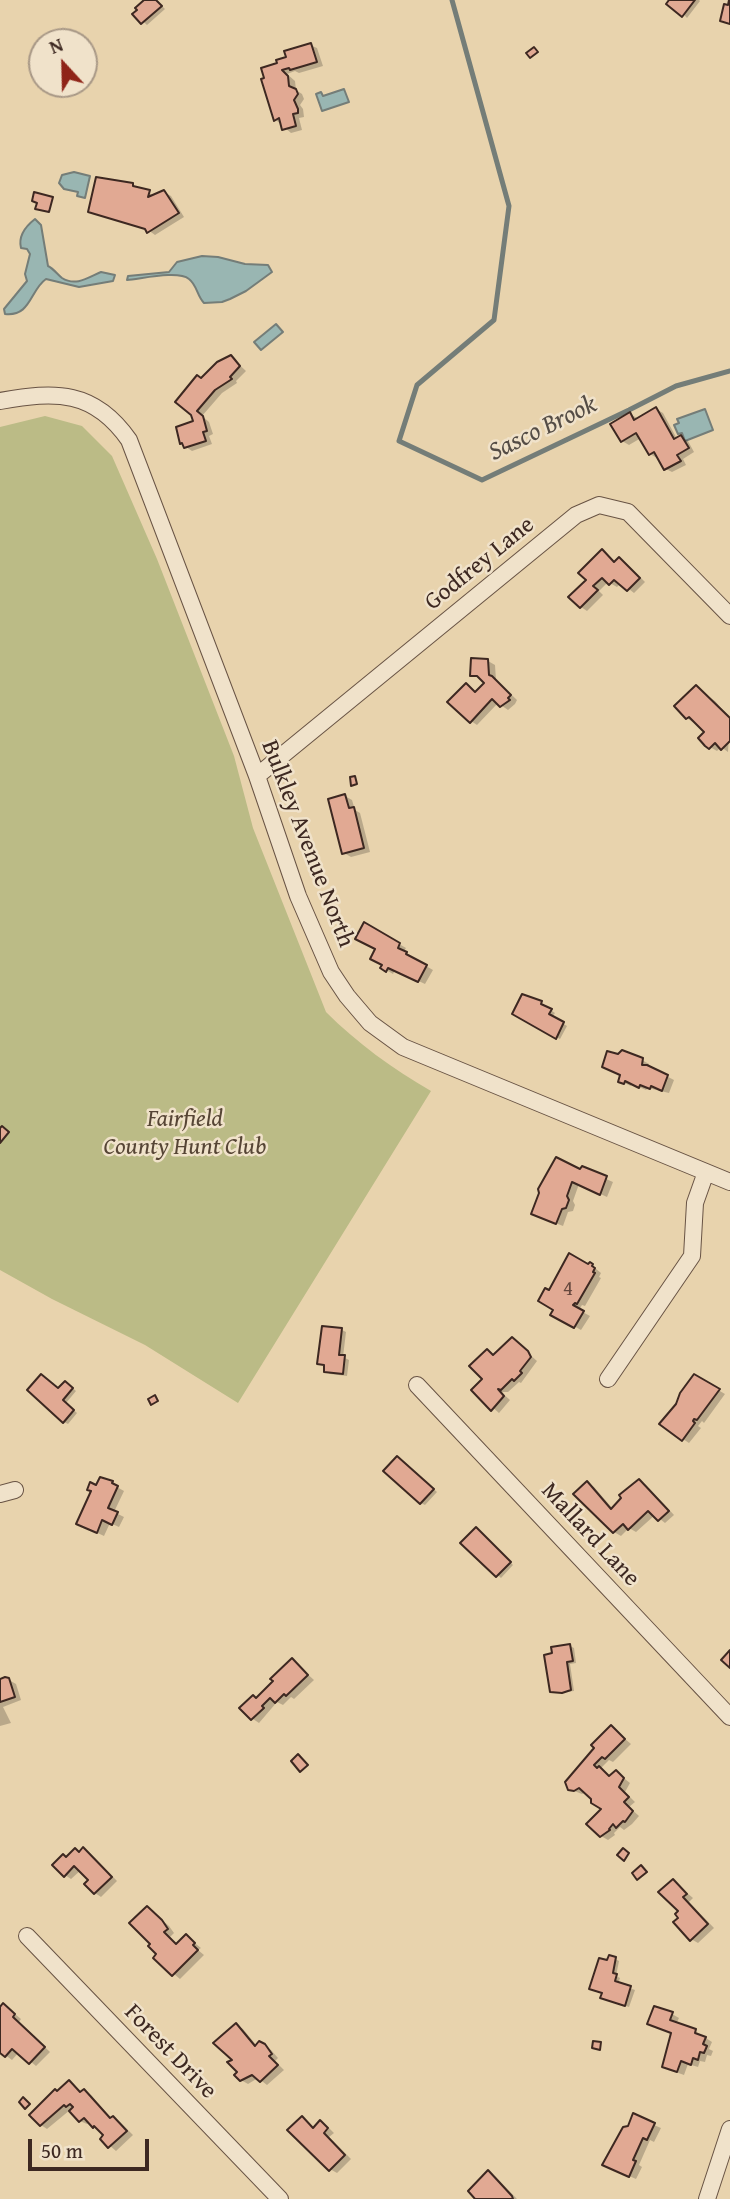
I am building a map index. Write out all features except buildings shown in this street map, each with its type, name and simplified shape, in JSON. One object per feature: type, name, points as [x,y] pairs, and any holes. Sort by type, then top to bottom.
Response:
[{"type":"street","name":"Bulkley Avenue North","points":[[0,401],[28,396],[61,395],[85,401],[102,409],[118,424],[129,440],[257,776],[298,896],[331,972],[370,1023],[403,1047],[730,1182]]},
{"type":"street","name":"Godfrey Lane","points":[[257,776],[576,515],[599,505],[628,512],[730,616]]},
{"type":"street","points":[[608,1378],[692,1256],[695,1203],[706,1172]]},
{"type":"street","name":"Mallard Lane","points":[[417,1385],[730,1717]]},
{"type":"street","name":"Forest Drive","points":[[27,1936],[279,2199]]},
{"type":"street","points":[[707,2199],[730,2129]]},
{"type":"green space","name":"Fairfield County Hunt Club","points":[[45,416],[82,426],[112,456],[157,559],[234,756],[253,828],[326,1012],[376,1055],[431,1091],[238,1403],[145,1345],[0,1270],[0,427]]},
{"type":"water","points":[[344,89],[349,102],[322,111],[316,94],[321,92],[323,96]]},
{"type":"water","points":[[74,172],[90,176],[85,198],[77,196],[78,192],[64,189],[59,183],[62,175]]},
{"type":"water","points":[[35,219],[41,225],[48,266],[62,278],[72,282],[101,272],[115,275],[113,281],[79,287],[46,279],[25,307],[14,314],[5,314],[4,309],[27,281],[25,274],[30,254],[27,249],[21,248],[21,239],[26,228]]},
{"type":"water","points":[[202,256],[245,264],[268,265],[272,272],[230,299],[204,303],[192,281],[184,276],[168,275],[127,280],[128,276],[169,272],[177,262]]},
{"type":"water","points":[[276,324],[283,332],[261,350],[254,342]]},
{"type":"water","points":[[705,409],[713,430],[685,441],[674,425],[679,423],[677,419]]},
{"type":"waterway","name":"Sasco Brook","points":[[452,0],[509,206],[494,320],[417,385],[399,441],[482,480],[676,386],[730,371]]}]
